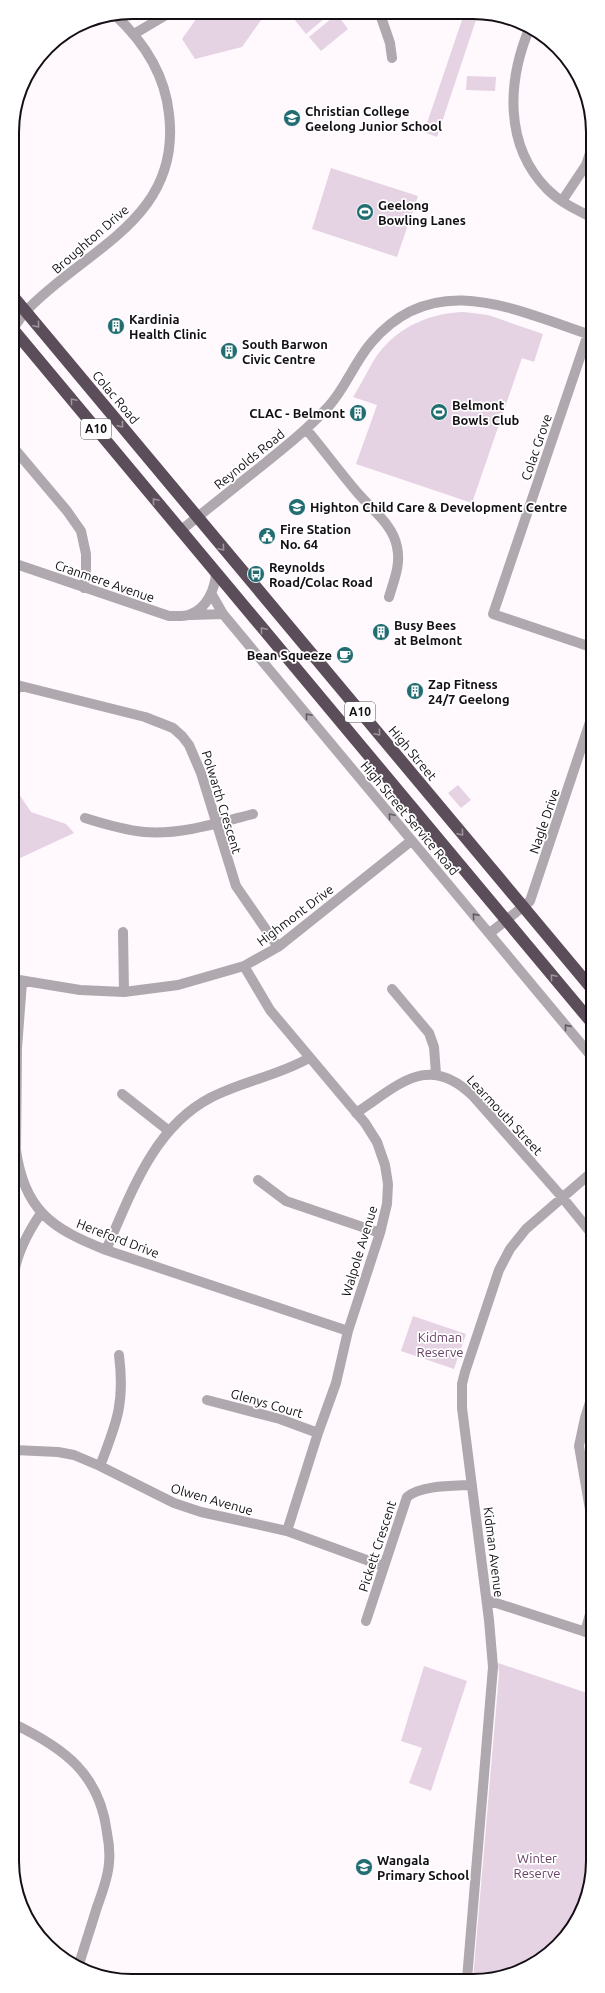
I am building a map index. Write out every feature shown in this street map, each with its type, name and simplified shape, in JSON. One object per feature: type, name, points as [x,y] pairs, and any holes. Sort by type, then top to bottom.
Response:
[{"type":"highway","name":"Colac Road","points":[[19,327],[197,518]]},
{"type":"highway","name":"Colac Road","points":[[19,328],[180,531]]},
{"type":"highway","name":"High Street","points":[[197,518],[586,982]]},
{"type":"highway","name":"A10","points":[[180,531],[586,1016]]},
{"type":"street","points":[[134,34],[159,19]]},
{"type":"street","points":[[382,19],[390,43],[392,58]]},
{"type":"street","name":"Broughton Drive","points":[[19,321],[139,215],[155,192],[165,168],[170,144],[170,125],[168,102],[163,83],[154,64],[134,34],[119,20]]},
{"type":"street","points":[[527,33],[521,48],[515,73],[512,100],[514,126],[519,146],[531,171],[548,190],[562,201],[586,214]]},
{"type":"street","points":[[562,201],[586,165]]},
{"type":"street","name":"Reynolds Road","points":[[180,531],[306,429],[329,406],[346,383],[370,344],[388,326],[404,315],[428,304],[458,299],[488,302],[586,334]]},
{"type":"street","name":"Colac Grove","points":[[586,344],[494,614],[586,645]]},
{"type":"street","points":[[306,429],[356,491],[388,526],[394,536],[397,545],[399,563],[389,597]]},
{"type":"street","points":[[19,454],[67,511],[81,531],[86,554],[84,588]]},
{"type":"street","name":"Cranmere Avenue","points":[[19,565],[159,614],[170,616],[223,614]]},
{"type":"street","points":[[190,615],[204,605],[216,583],[216,573]]},
{"type":"street","name":"High Street Service Road","points":[[211,593],[223,614],[586,1050]]},
{"type":"street","name":"Polwarth Crescent","points":[[19,685],[145,717],[173,728],[189,745],[196,757],[236,886],[278,947]]},
{"type":"street","name":"Nagle Drive","points":[[506,920],[530,901],[586,733]]},
{"type":"street","points":[[85,818],[114,827],[146,832],[178,831],[253,814]]},
{"type":"street","name":"Highmont Drive","points":[[19,981],[80,990],[124,992],[178,984],[244,966],[278,947],[411,841]]},
{"type":"street","points":[[490,933],[506,920]]},
{"type":"street","points":[[123,932],[124,992]]},
{"type":"street","name":"Walpole Avenue","points":[[244,966],[270,1010],[356,1113],[377,1142],[385,1166],[388,1184],[387,1204],[380,1233],[348,1331],[336,1383],[318,1433],[287,1531]]},
{"type":"street","points":[[392,989],[430,1033],[434,1047],[436,1074]]},
{"type":"street","points":[[106,1250],[137,1180],[156,1147],[169,1131],[190,1111],[210,1098],[236,1086],[296,1065],[309,1058]]},
{"type":"street","name":"Learmouth Street","points":[[356,1113],[403,1082],[417,1077],[436,1074],[450,1078],[461,1084],[562,1197],[586,1227]]},
{"type":"street","points":[[122,1094],[169,1131]]},
{"type":"street","name":"Kidman Avenue","points":[[467,1974],[493,1667],[487,1600],[462,1408],[462,1384],[499,1270],[510,1249],[526,1228],[586,1177]]},
{"type":"street","points":[[258,1180],[286,1201],[380,1233]]},
{"type":"street","name":"Hereford Drive","points":[[19,1181],[41,1213],[69,1234],[106,1250],[348,1331]]},
{"type":"street","points":[[19,1254],[26,1236],[41,1213]]},
{"type":"street","points":[[100,1466],[120,1409],[121,1374],[118,1355]]},
{"type":"street","name":"Glenys Court","points":[[207,1400],[280,1419],[318,1433]]},
{"type":"street","points":[[586,1415],[580,1434],[579,1446],[586,1473]]},
{"type":"street","name":"Olwen Avenue","points":[[19,1450],[69,1454],[100,1466],[180,1506],[287,1531],[384,1566]]},
{"type":"street","name":"Pickett Crescent","points":[[366,1622],[407,1497],[413,1492],[421,1489],[472,1485]]},
{"type":"street","points":[[487,1600],[586,1632]]},
{"type":"street","points":[[19,1727],[51,1743],[84,1771],[98,1796],[106,1822],[109,1864],[106,1880],[80,1961]]},
{"type":"green space","points":[[196,19],[262,19],[242,47],[195,59],[182,39]]},
{"type":"green space","points":[[294,19],[324,19],[306,34]]},
{"type":"green space","points":[[331,19],[341,19],[348,29],[321,51],[309,37]]},
{"type":"green space","points":[[462,19],[476,19],[437,137],[424,132]]},
{"type":"green space","points":[[467,76],[496,77],[495,91],[466,90]]},
{"type":"green space","name":"Geelong Bowling Lanes","points":[[331,168],[418,196],[397,257],[312,229]]},
{"type":"green space","name":"Belmont Bowls Club","points":[[464,312],[488,315],[543,334],[534,362],[522,358],[472,503],[356,464],[377,405],[353,397],[378,354],[386,344],[396,336],[416,323],[428,318]]},
{"type":"green space","points":[[458,785],[471,800],[461,808],[448,793]]},
{"type":"green space","points":[[19,794],[31,812],[66,824],[74,833],[19,859]]},
{"type":"green space","name":"Kidman Reserve","points":[[413,1316],[466,1334],[454,1369],[401,1351]]},
{"type":"green space","name":"Winter Reserve","points":[[498,1663],[586,1693],[586,1868],[582,1890],[577,1904],[563,1930],[553,1941],[542,1951],[529,1959],[509,1968],[495,1972],[473,1974],[499,1674]]},
{"type":"green space","points":[[424,1666],[467,1681],[431,1791],[409,1783],[422,1748],[401,1741]]},
{"type":"place","name":"Christian College Geelong Junior School","points":[[292,118]]},
{"type":"place","name":"Geelong Bowling Lanes","points":[[365,212]]},
{"type":"place","name":"Kardinia Health Clinic","points":[[116,326]]},
{"type":"place","name":"South Barwon Civic Centre","points":[[229,351]]},
{"type":"place","name":"Belmont Bowls Club","points":[[439,412]]},
{"type":"place","name":"CLAC - Belmont","points":[[358,413]]},
{"type":"place","name":"Highton Child Care & Development Centre","points":[[297,507]]},
{"type":"place","name":"Fire Station No. 64","points":[[267,536]]},
{"type":"place","name":"Reynolds Road/Colac Road","points":[[256,574]]},
{"type":"place","name":"Busy Bees at Belmont","points":[[381,632]]},
{"type":"place","name":"Bean Squeeze","points":[[345,655]]},
{"type":"place","name":"Zap Fitness 24/7 Geelong","points":[[415,691]]},
{"type":"place","name":"Wangala Primary School","points":[[364,1867]]}]
